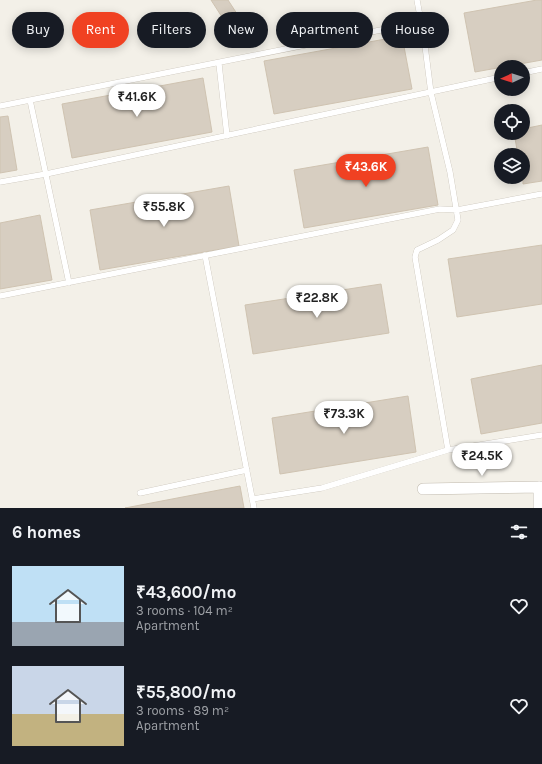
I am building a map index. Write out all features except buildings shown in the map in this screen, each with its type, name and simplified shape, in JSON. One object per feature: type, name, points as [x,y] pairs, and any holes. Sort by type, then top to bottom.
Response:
[{"type":"street","points":[[423,489],[540,487],[539,508]]},
{"type":"lane","points":[[417,0],[420,12]]},
{"type":"lane","points":[[0,106],[219,64],[381,30]]},
{"type":"lane","points":[[425,48],[431,93],[458,220],[453,230],[438,240],[417,250],[415,257],[448,450]]},
{"type":"lane","points":[[219,64],[227,136]]},
{"type":"lane","points":[[530,72],[542,69]]},
{"type":"lane","points":[[0,182],[46,174],[494,80]]},
{"type":"lane","points":[[30,100],[69,283]]},
{"type":"lane","points":[[0,296],[440,209],[456,210],[542,194]]},
{"type":"lane","points":[[205,255],[254,508]]},
{"type":"lane","points":[[252,499],[322,488],[448,450],[542,435]]},
{"type":"lane","points":[[140,493],[247,470]]}]
